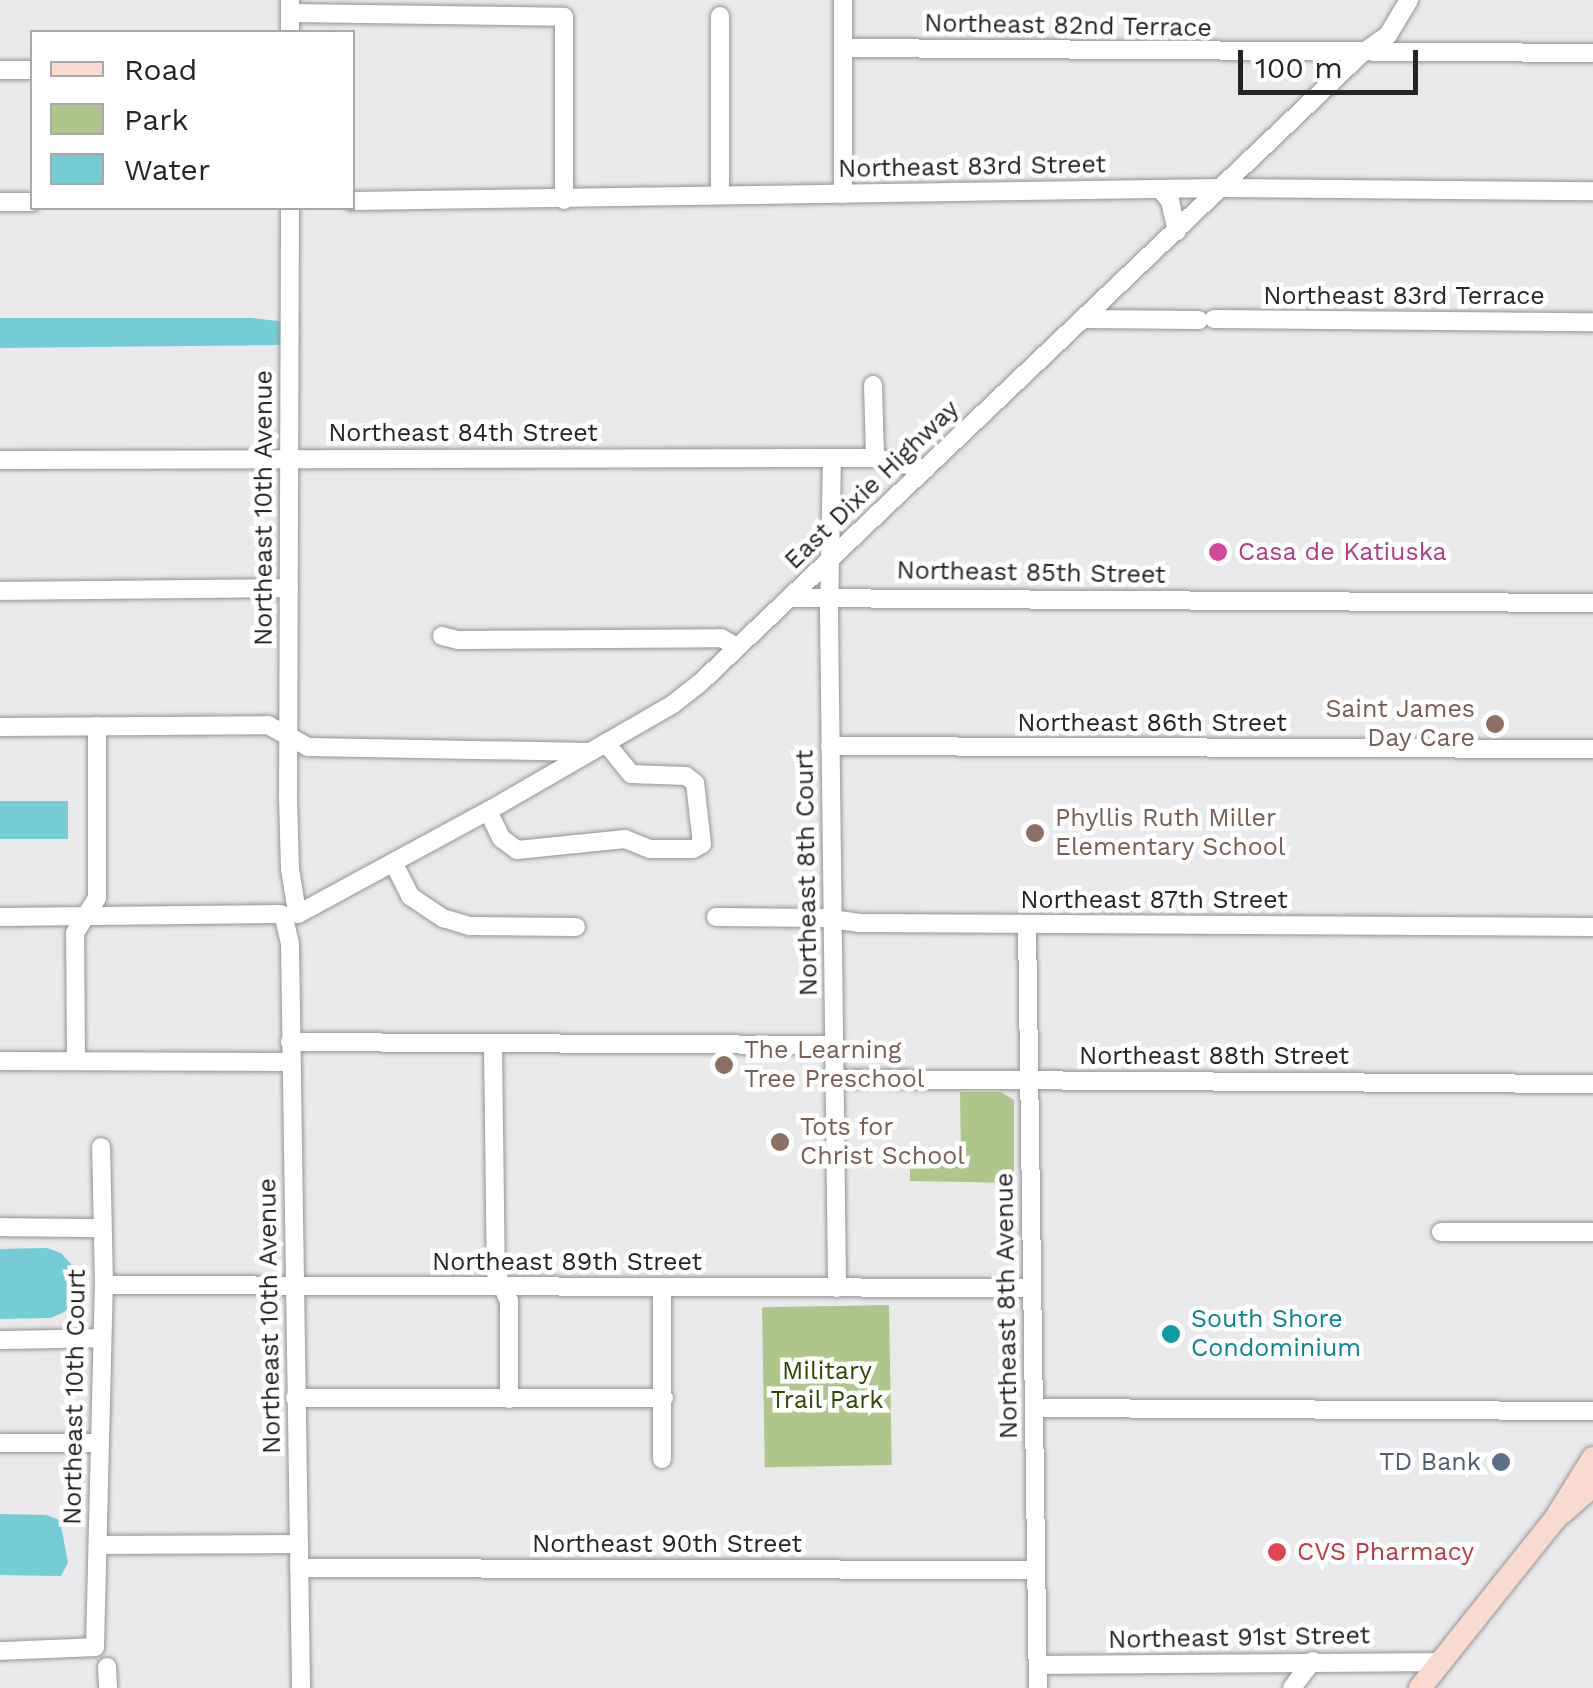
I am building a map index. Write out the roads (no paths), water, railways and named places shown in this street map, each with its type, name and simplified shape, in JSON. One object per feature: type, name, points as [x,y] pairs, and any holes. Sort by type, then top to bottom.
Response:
[{"type":"main road","points":[[1420,1688],[1555,1518],[1593,1458]]},
{"type":"main road","points":[[1555,1518],[1593,1486]]},
{"type":"street","points":[[843,0],[844,194]]},
{"type":"street","name":"East Dixie Highway","points":[[290,916],[394,864],[673,704],[790,598],[1361,54],[1388,35],[1409,0]]},
{"type":"street","points":[[290,6],[564,17],[564,200]]},
{"type":"street","points":[[720,16],[720,193]]},
{"type":"street","name":"Northeast 82nd Terrace","points":[[843,48],[1593,53]]},
{"type":"street","points":[[0,70],[30,70]]},
{"type":"street","name":"Northeast 83rd Street","points":[[355,201],[1222,188],[1593,190]]},
{"type":"street","points":[[1160,189],[1170,201],[1176,231]]},
{"type":"street","points":[[0,202],[30,202]]},
{"type":"street","name":"Northeast 10th Avenue","points":[[290,210],[290,1062],[301,1688]]},
{"type":"street","name":"Northeast 83rd Terrace","points":[[1084,319],[1593,322]]},
{"type":"street","points":[[873,385],[876,458]]},
{"type":"street","name":"Northeast 8th Court","points":[[832,458],[830,746],[837,1288]]},
{"type":"street","name":"Northeast 84th Street","points":[[0,460],[876,458],[926,468]]},
{"type":"street","points":[[0,590],[288,588]]},
{"type":"street","name":"Northeast 85th Street","points":[[790,598],[830,595],[1593,603]]},
{"type":"street","points":[[442,636],[458,640],[721,638],[737,647]]},
{"type":"street","points":[[0,728],[268,725],[308,746],[598,748],[632,774],[686,776],[695,783],[702,844],[693,849],[650,848],[625,839],[517,850],[501,838],[488,811]]},
{"type":"street","points":[[76,1061],[75,933],[98,898],[96,726]]},
{"type":"street","name":"Northeast 86th Street","points":[[830,746],[1593,749]]},
{"type":"street","points":[[394,864],[410,896],[443,918],[470,926],[576,926]]},
{"type":"street","points":[[0,917],[290,916]]},
{"type":"street","name":"Northeast 87th Street","points":[[716,916],[824,918],[832,922],[1593,928]]},
{"type":"street","name":"Northeast 8th Avenue","points":[[1026,924],[1038,1688]]},
{"type":"street","points":[[290,1042],[835,1045]]},
{"type":"street","points":[[493,1042],[496,1274],[509,1301],[509,1399]]},
{"type":"street","points":[[0,1060],[290,1062]]},
{"type":"street","name":"Northeast 88th Street","points":[[836,1079],[1593,1084]]},
{"type":"street","name":"Northeast 10th Court","points":[[0,1650],[95,1647],[104,1285],[101,1147]]},
{"type":"street","points":[[0,1227],[100,1228]]},
{"type":"street","points":[[1441,1232],[1593,1232]]},
{"type":"street","name":"Northeast 89th Street","points":[[104,1285],[1031,1288]]},
{"type":"street","points":[[662,1288],[662,1459]]},
{"type":"street","points":[[0,1340],[100,1338]]},
{"type":"street","points":[[295,1398],[664,1398]]},
{"type":"street","points":[[1035,1408],[1593,1412]]},
{"type":"street","points":[[0,1443],[99,1443]]},
{"type":"street","points":[[98,1545],[299,1544]]},
{"type":"street","name":"Northeast 90th Street","points":[[300,1568],[1035,1570]]},
{"type":"street","points":[[1292,1688],[1312,1662]]},
{"type":"street","name":"Northeast 91st Street","points":[[1038,1665],[1441,1662]]},
{"type":"street","points":[[108,1667],[108,1688]]},
{"type":"water","points":[[0,318],[252,318],[286,322],[286,340],[280,345],[0,348]]},
{"type":"water","points":[[0,801],[68,801],[68,839],[0,839]]},
{"type":"water","points":[[47,1248],[61,1253],[78,1272],[75,1298],[66,1311],[51,1318],[0,1319],[0,1249]]},
{"type":"water","points":[[0,1514],[46,1515],[60,1520],[68,1563],[61,1576],[0,1575]]},
{"type":"place","name":"Casa de Katiuska","points":[[1218,552]]},
{"type":"place","name":"Saint James Day Care","points":[[1495,724]]},
{"type":"place","name":"Phyllis Ruth Miller Elementary School","points":[[1035,833]]},
{"type":"place","name":"The Learning Tree Preschool","points":[[724,1065]]},
{"type":"place","name":"Tots for Christ School","points":[[780,1142]]},
{"type":"place","name":"South Shore Condominium","points":[[1171,1334]]},
{"type":"place","name":"TD Bank","points":[[1501,1462]]},
{"type":"place","name":"CVS Pharmacy","points":[[1277,1552]]},
{"type":"park label","name":"Military Trail Park","points":[[827,1386]]}]
